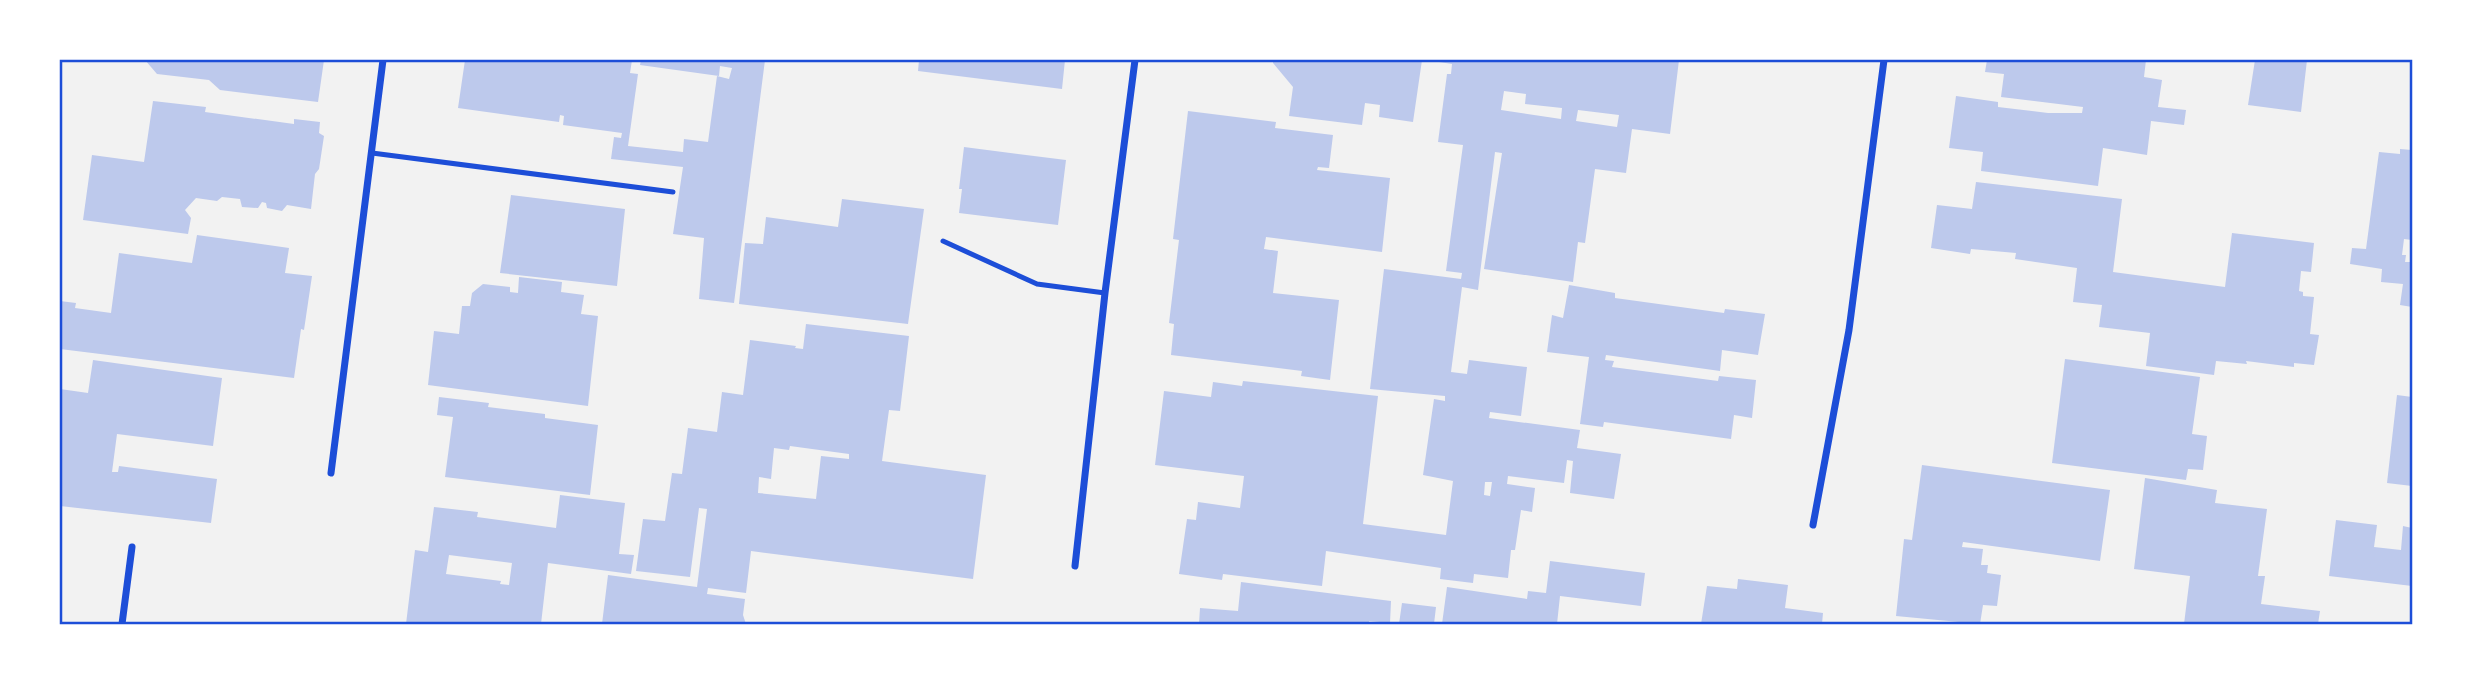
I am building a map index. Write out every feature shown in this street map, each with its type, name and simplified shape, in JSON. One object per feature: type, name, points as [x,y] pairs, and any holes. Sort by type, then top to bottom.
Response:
[{"type":"street","points":[[331,473],[383,60]]},
{"type":"street","points":[[1075,566],[1105,293],[1135,60]]},
{"type":"street","points":[[1813,525],[1850,330],[1884,60]]},
{"type":"street","points":[[122,625],[132,547]]},
{"type":"lane","points":[[372,153],[673,192]]},
{"type":"lane","points":[[943,241],[1037,284],[1105,293]]},
{"type":"building","points":[[145,60],[324,60],[318,102],[220,90],[209,80],[157,74]]},
{"type":"building","points":[[465,60],[632,60],[630,73],[638,74],[628,146],[683,152],[684,139],[708,142],[717,76],[729,79],[732,68],[720,66],[719,76],[640,65],[641,60],[765,60],[734,303],[699,299],[704,238],[673,234],[683,167],[611,159],[614,137],[621,138],[622,133],[563,125],[564,116],[560,115],[559,122],[458,108]]},
{"type":"building","points":[[919,60],[1065,60],[1062,89],[918,71]]},
{"type":"building","points":[[1273,60],[1422,60],[1413,122],[1379,117],[1380,105],[1365,103],[1362,125],[1289,116],[1293,87]]},
{"type":"building","points":[[1426,60],[1679,60],[1670,134],[1632,129],[1626,173],[1595,169],[1585,243],[1578,242],[1573,282],[1484,269],[1502,153],[1495,152],[1478,290],[1462,287],[1451,372],[1467,374],[1469,360],[1527,367],[1521,416],[1490,412],[1489,418],[1580,430],[1577,448],[1621,454],[1614,499],[1570,493],[1573,461],[1567,460],[1564,483],[1508,476],[1507,484],[1535,488],[1532,512],[1521,510],[1515,550],[1511,550],[1508,578],[1474,574],[1473,583],[1440,579],[1441,568],[1326,551],[1322,586],[1223,574],[1222,580],[1179,574],[1187,519],[1196,520],[1198,502],[1240,508],[1244,476],[1155,465],[1164,391],[1211,397],[1213,382],[1242,386],[1243,381],[1378,396],[1363,524],[1446,535],[1453,481],[1423,475],[1434,399],[1445,401],[1445,396],[1370,389],[1384,269],[1461,279],[1462,273],[1446,271],[1463,145],[1438,142],[1447,74],[1451,74],[1452,64]],"holes":[[[1504,91],[1526,94],[1525,104],[1562,108],[1561,119],[1501,110]],[[1578,110],[1619,115],[1617,127],[1576,121]],[[1485,482],[1492,482],[1490,496],[1484,495]]]},
{"type":"building","points":[[1987,60],[2146,60],[2144,77],[2162,80],[2158,107],[2186,110],[2184,125],[2151,121],[2147,155],[2103,148],[2098,186],[1981,171],[1983,152],[1949,148],[1956,96],[1998,102],[1998,107],[2048,113],[2082,113],[2083,107],[2001,97],[2004,74],[1985,72]]},
{"type":"building","points":[[2255,60],[2307,60],[2301,112],[2248,105]]},
{"type":"building","points":[[153,101],[206,107],[205,112],[294,124],[294,119],[320,122],[319,133],[324,136],[319,169],[315,174],[311,209],[287,205],[282,211],[267,208],[266,203],[262,202],[258,208],[242,207],[240,199],[222,197],[217,201],[196,198],[185,210],[191,218],[188,234],[83,220],[92,155],[144,162]]},
{"type":"building","points":[[1188,111],[1276,122],[1275,128],[1333,135],[1329,168],[1318,167],[1317,170],[1390,178],[1382,252],[1266,237],[1264,249],[1278,251],[1273,293],[1339,300],[1330,380],[1301,376],[1302,371],[1171,355],[1174,324],[1169,323],[1179,240],[1173,239]]},
{"type":"building","points":[[964,147],[1066,160],[1058,225],[959,213]]},
{"type":"building","points":[[2400,149],[2412,150],[2412,240],[2404,239],[2402,255],[2406,255],[2405,262],[2412,262],[2412,307],[2400,305],[2403,284],[2381,282],[2382,269],[2350,264],[2352,248],[2366,249],[2379,152],[2400,154]]},
{"type":"building","points":[[1976,182],[2122,199],[2113,272],[2225,287],[2232,233],[2314,243],[2311,272],[2301,271],[2299,291],[2303,292],[2303,296],[2314,297],[2310,334],[2319,335],[2314,365],[2294,363],[2294,367],[2246,361],[2247,364],[2216,361],[2214,375],[2146,366],[2150,333],[2099,327],[2102,305],[2073,302],[2077,268],[2015,259],[2016,253],[1971,249],[1970,254],[1931,248],[1937,205],[1972,209]]},
{"type":"building","points":[[511,195],[625,209],[617,286],[500,273]]},
{"type":"building","points":[[842,199],[924,209],[908,324],[739,304],[745,243],[763,244],[766,217],[838,227]]},
{"type":"building","points":[[197,235],[289,248],[285,273],[312,276],[294,378],[60,349],[60,301],[76,303],[75,308],[111,313],[119,253],[192,263]]},
{"type":"building","points":[[519,277],[562,282],[561,292],[584,295],[581,314],[598,316],[588,406],[428,385],[434,331],[459,334],[462,306],[470,306],[472,293],[483,284],[510,287],[510,292],[518,293]]},
{"type":"building","points":[[1569,285],[1615,293],[1615,298],[1724,313],[1725,309],[1765,314],[1758,355],[1722,350],[1720,371],[1606,355],[1605,360],[1614,361],[1612,367],[1718,381],[1719,376],[1756,380],[1752,418],[1734,415],[1731,439],[1604,422],[1603,427],[1580,424],[1589,357],[1547,352],[1552,315],[1563,318]]},
{"type":"building","points":[[806,324],[909,336],[900,411],[889,410],[882,461],[986,475],[973,579],[751,551],[746,593],[708,588],[707,594],[745,599],[743,615],[746,624],[602,624],[608,575],[697,587],[707,509],[699,508],[690,577],[636,571],[643,519],[665,521],[672,473],[682,474],[688,428],[717,432],[722,392],[743,395],[750,340],[803,349]],"holes":[[[790,446],[849,454],[849,459],[821,456],[816,499],[758,493],[759,477],[771,479],[774,448],[789,450]]]},
{"type":"building","points":[[2065,359],[2200,377],[2192,434],[2207,436],[2203,470],[2188,469],[2186,480],[2052,463]]},
{"type":"building","points":[[93,360],[222,378],[213,446],[117,434],[112,472],[118,472],[119,466],[217,479],[211,523],[60,506],[60,389],[88,393]]},
{"type":"building","points":[[2397,395],[2412,397],[2412,486],[2387,483]]},
{"type":"building","points":[[439,397],[489,403],[488,407],[545,414],[545,418],[598,425],[590,495],[445,477],[453,417],[437,415]]},
{"type":"building","points":[[1922,465],[2110,490],[2100,561],[1963,542],[1962,547],[1983,549],[1981,565],[1988,565],[1987,573],[2001,575],[1997,606],[1983,605],[1980,624],[1896,616],[1904,539],[1912,540]]},
{"type":"building","points":[[2145,478],[2217,490],[2215,503],[2267,509],[2258,576],[2265,576],[2261,604],[2320,611],[2318,624],[2184,624],[2190,576],[2134,569]]},
{"type":"building","points":[[560,495],[625,503],[619,554],[634,555],[631,574],[548,563],[541,624],[406,624],[415,550],[428,552],[434,507],[478,512],[477,517],[556,528]],"holes":[[[449,555],[512,563],[509,585],[500,584],[501,581],[446,574]]]},
{"type":"building","points":[[2336,520],[2377,525],[2374,547],[2401,550],[2403,526],[2412,528],[2412,586],[2329,576]]},
{"type":"building","points":[[1550,561],[1645,573],[1641,606],[1560,596],[1557,624],[1442,624],[1447,587],[1527,599],[1528,591],[1546,593]]},
{"type":"building","points":[[1738,579],[1788,585],[1785,608],[1823,613],[1822,624],[1701,624],[1707,586],[1737,589]]},
{"type":"building","points":[[1241,582],[1391,601],[1390,623],[1369,621],[1369,624],[1199,624],[1200,608],[1238,611]]},
{"type":"building","points":[[1402,603],[1436,607],[1434,624],[1399,624]]}]
